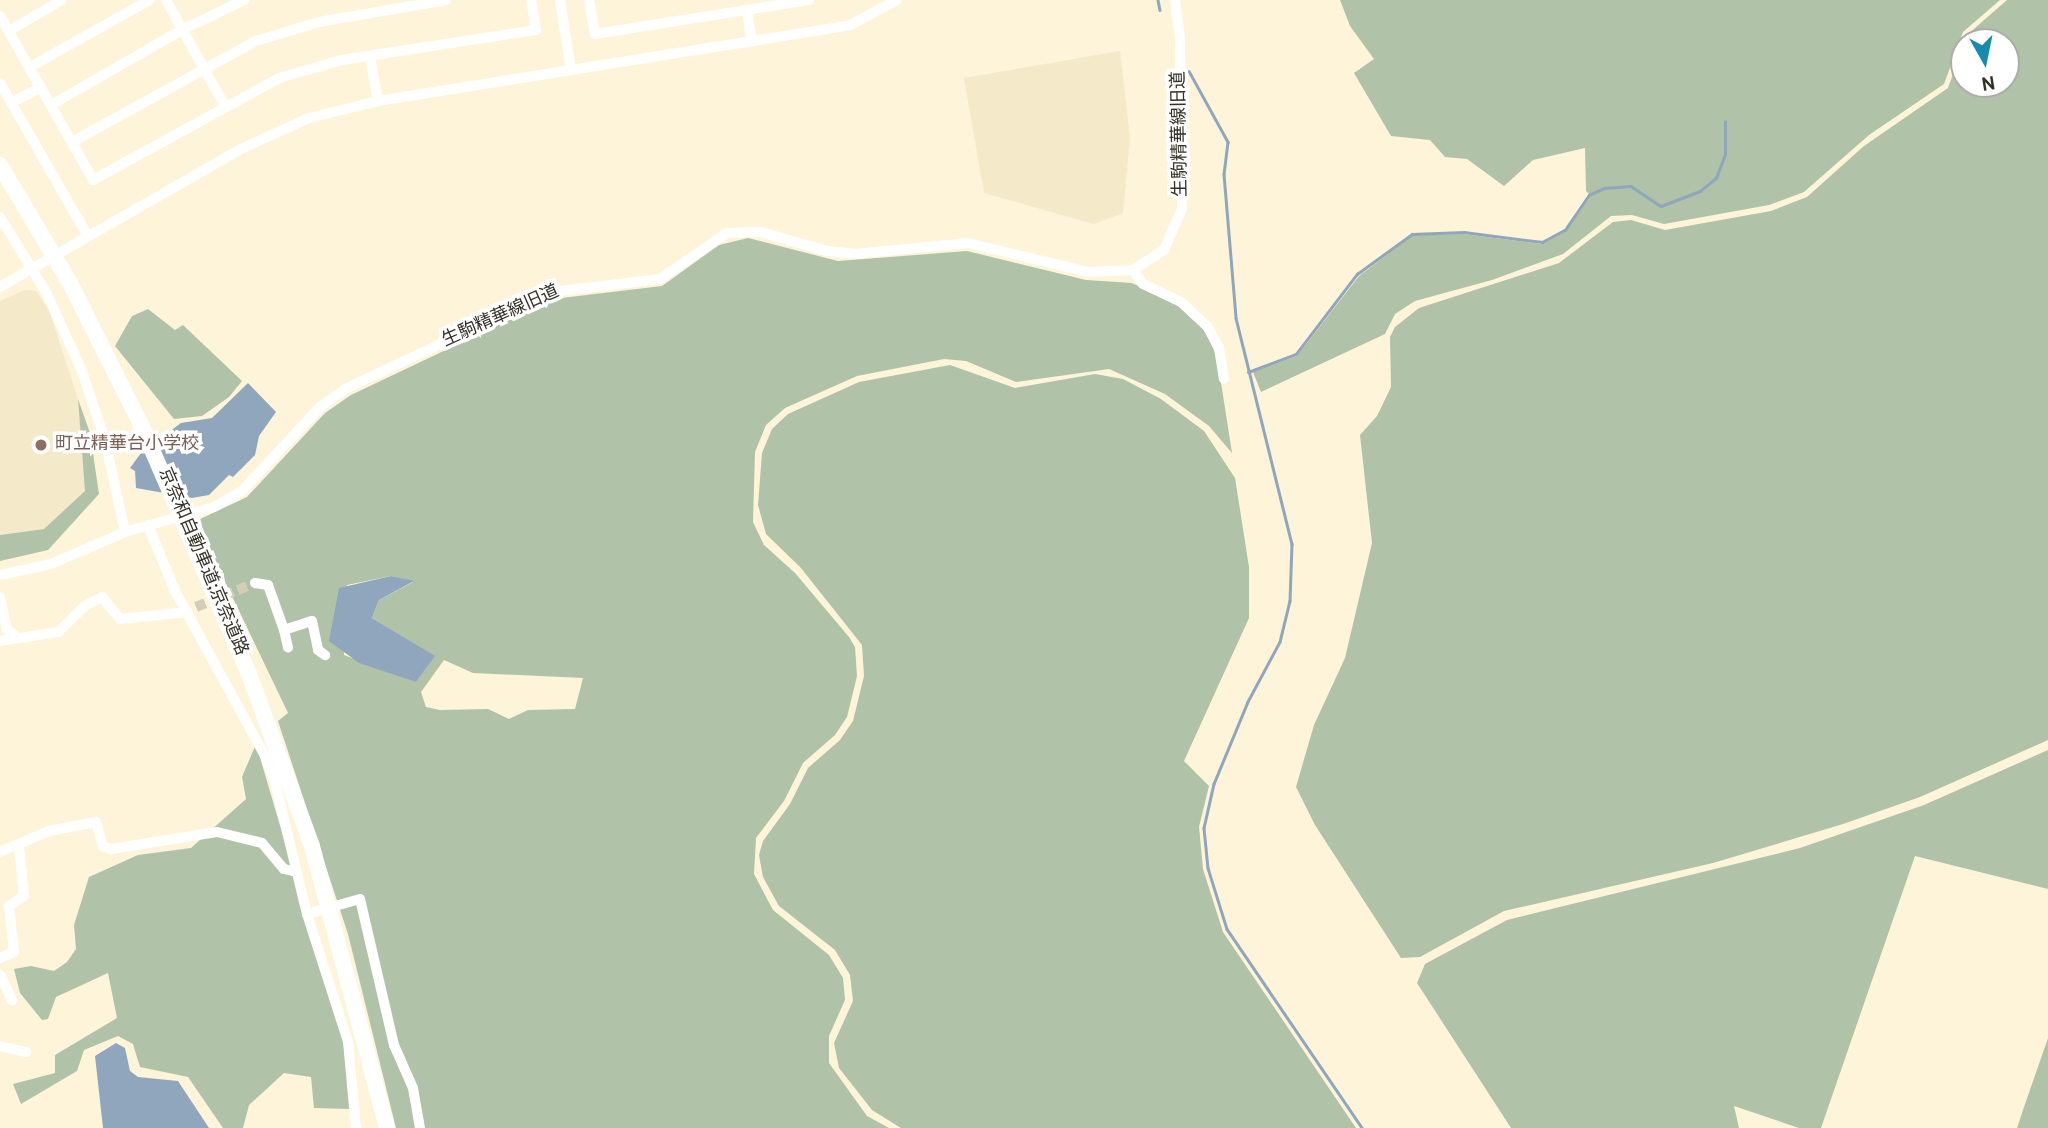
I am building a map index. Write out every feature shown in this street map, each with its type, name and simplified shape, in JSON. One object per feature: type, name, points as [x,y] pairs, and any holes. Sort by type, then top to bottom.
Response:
[{"type":"highway","name":"京奈和自動車道;京奈道路","points":[[0,165],[90,326],[143,429],[188,525],[269,725],[289,804],[352,1006],[384,1128]]},
{"type":"highway","name":"京奈和自動車道;京奈道路","points":[[0,176],[90,326]]},
{"type":"street","points":[[9,31],[62,0]]},
{"type":"street","points":[[30,68],[150,0]]},
{"type":"street","points":[[166,0],[224,104]]},
{"type":"street","points":[[51,105],[182,30],[244,0]]},
{"type":"street","points":[[360,0],[363,13]]},
{"type":"street","points":[[72,142],[204,68],[275,34],[363,13],[446,0]]},
{"type":"street","points":[[0,16],[93,180],[224,104],[301,71],[370,56],[536,30],[531,0]]},
{"type":"street","points":[[560,0],[571,70]]},
{"type":"street","points":[[589,0],[594,34],[809,0]]},
{"type":"street","points":[[0,287],[276,131],[378,101],[860,23],[897,0]]},
{"type":"street","name":"生駒精華線旧道","points":[[0,575],[28,570],[125,532],[230,499],[269,463],[320,407],[346,388],[508,311],[565,288],[660,279],[715,238],[748,230],[839,253],[956,242],[1088,272],[1133,270],[1164,250],[1182,209],[1180,37],[1175,0]]},
{"type":"street","points":[[747,11],[752,41]]},
{"type":"street","points":[[370,56],[378,101]]},
{"type":"street","points":[[0,83],[87,236]]},
{"type":"street","points":[[12,103],[41,87]]},
{"type":"street","points":[[0,217],[46,292],[82,372],[105,440],[125,532]]},
{"type":"street","points":[[1133,270],[1143,284],[1181,302],[1207,326],[1219,348],[1224,379]]},
{"type":"street","points":[[148,524],[265,756],[285,815],[297,872],[348,1042],[356,1128]]},
{"type":"street","points":[[255,583],[268,585],[288,648]]},
{"type":"street","points":[[0,597],[7,629],[15,635]]},
{"type":"street","points":[[0,641],[15,635],[58,632],[85,606],[102,597],[120,619],[190,609]]},
{"type":"street","points":[[284,630],[312,621],[318,650],[325,654]]},
{"type":"street","points":[[0,852],[19,847],[49,831],[96,822],[103,846],[111,849],[141,848],[182,834],[217,832],[262,844],[284,869],[297,872]]},
{"type":"street","points":[[0,958],[14,952],[9,906],[24,896],[19,847]]},
{"type":"street","points":[[309,913],[357,900],[397,1057],[413,1088],[420,1128]]},
{"type":"street","points":[[0,975],[12,1000]]},
{"type":"street","points":[[0,1046],[26,1052]]},
{"type":"shaded area","points":[[1120,51],[1130,138],[1123,213],[1094,224],[984,193],[964,78]]},
{"type":"shaded area","name":"町立精華台小学校","points":[[25,290],[36,291],[49,310],[78,399],[86,491],[44,529],[0,535],[0,301]]},
{"type":"green space","points":[[1340,0],[2000,0],[1968,28],[1950,28],[1950,68],[1944,84],[1869,135],[1804,192],[1769,205],[1664,224],[1632,215],[1611,216],[1563,254],[1492,280],[1415,301],[1395,314],[1385,334],[1261,392],[1253,372],[1297,356],[1359,276],[1413,235],[1464,234],[1542,244],[1566,231],[1591,196],[1586,191],[1585,148],[1533,160],[1504,186],[1467,159],[1445,157],[1430,140],[1391,136],[1354,73],[1374,59],[1350,26]]},
{"type":"green space","points":[[2007,0],[2048,0],[2048,740],[1920,797],[1843,824],[1713,863],[1504,911],[1420,957],[1401,958],[1315,825],[1296,787],[1314,725],[1345,658],[1372,543],[1360,435],[1377,416],[1391,387],[1390,337],[1395,327],[1419,308],[1559,263],[1613,222],[1631,220],[1665,230],[1771,211],[1807,197],[1864,146],[1948,88],[1950,82],[1950,98],[2020,98],[2020,28],[1975,28]]},
{"type":"green space","points":[[748,238],[838,261],[967,251],[1086,280],[1132,283],[1181,307],[1205,331],[1217,357],[1232,453],[1209,426],[1165,394],[1109,369],[1016,382],[966,361],[944,359],[857,376],[785,408],[766,425],[755,452],[753,522],[764,545],[795,573],[849,637],[855,647],[857,676],[847,717],[835,735],[803,763],[784,801],[756,838],[754,874],[773,910],[829,955],[843,978],[845,1000],[829,1036],[829,1063],[867,1116],[889,1128],[396,1128],[348,934],[278,721],[288,713],[196,521],[247,497],[325,413],[351,395],[553,299],[662,286],[719,245]],"holes":[[[391,576],[413,582],[379,600],[372,618],[434,656],[416,682],[344,655],[347,585]],[[444,660],[473,673],[583,678],[575,709],[528,710],[509,719],[488,709],[440,710],[426,707],[421,692]]]},
{"type":"green space","points":[[148,309],[175,330],[183,325],[242,381],[229,397],[202,416],[174,419],[115,346],[132,316]]},
{"type":"green space","points":[[950,365],[1015,388],[1095,374],[1123,379],[1161,399],[1204,431],[1235,478],[1249,567],[1249,618],[1184,761],[1209,786],[1199,827],[1203,869],[1223,932],[1356,1128],[901,1128],[872,1110],[839,1068],[834,1043],[853,1001],[850,975],[835,950],[779,906],[763,877],[759,855],[763,841],[790,804],[808,768],[840,740],[853,721],[864,676],[862,645],[801,568],[766,534],[758,505],[762,453],[772,429],[788,414],[859,382]]},
{"type":"green space","points":[[78,399],[90,433],[99,494],[48,550],[0,561],[0,535],[44,529],[85,491]]},
{"type":"green space","points":[[256,744],[344,1043],[351,1109],[314,1108],[311,1077],[284,1073],[249,1105],[243,1128],[223,1128],[188,1077],[140,1067],[133,1044],[118,1036],[84,1050],[77,1071],[21,1104],[13,1084],[55,1073],[55,1055],[117,1018],[108,973],[56,997],[48,1019],[42,1020],[20,993],[14,969],[31,966],[54,971],[67,962],[76,949],[74,925],[89,877],[138,855],[191,848],[246,799],[242,777]]},
{"type":"green space","points":[[2048,750],[2048,889],[1915,856],[1821,1128],[1799,1128],[1734,1106],[1739,1128],[1511,1128],[1417,983],[1425,964],[1507,920],[1800,848],[1924,805]]},
{"type":"green space","points":[[2048,1038],[2048,1128],[2017,1128],[2023,1110]]},
{"type":"water","points":[[248,383],[276,412],[259,436],[255,455],[233,477],[229,475],[209,495],[192,498],[136,488],[135,471],[130,468],[141,453],[181,423],[212,418]]},
{"type":"water","points":[[391,576],[414,581],[379,600],[372,618],[435,656],[416,682],[359,663],[329,641],[339,588]]},
{"type":"water","points":[[116,1043],[125,1048],[130,1071],[138,1077],[178,1081],[209,1128],[103,1128],[95,1056]]},
{"type":"waterway","points":[[1158,0],[1160,10]]},
{"type":"waterway","points":[[1189,71],[1228,142],[1224,174],[1236,318],[1292,544],[1290,601],[1280,642],[1248,702],[1214,784],[1204,828],[1208,868],[1227,929],[1362,1128]]},
{"type":"waterway","points":[[1248,372],[1296,354],[1357,274],[1412,234],[1464,232],[1542,242],[1565,230],[1589,195],[1604,188],[1631,186],[1661,206],[1700,191],[1716,178],[1725,155],[1725,122]]},
{"type":"tunnel","points":[[196,607],[255,583]]},
{"type":"place","name":"町立精華台小学校","points":[[41,445]]}]
